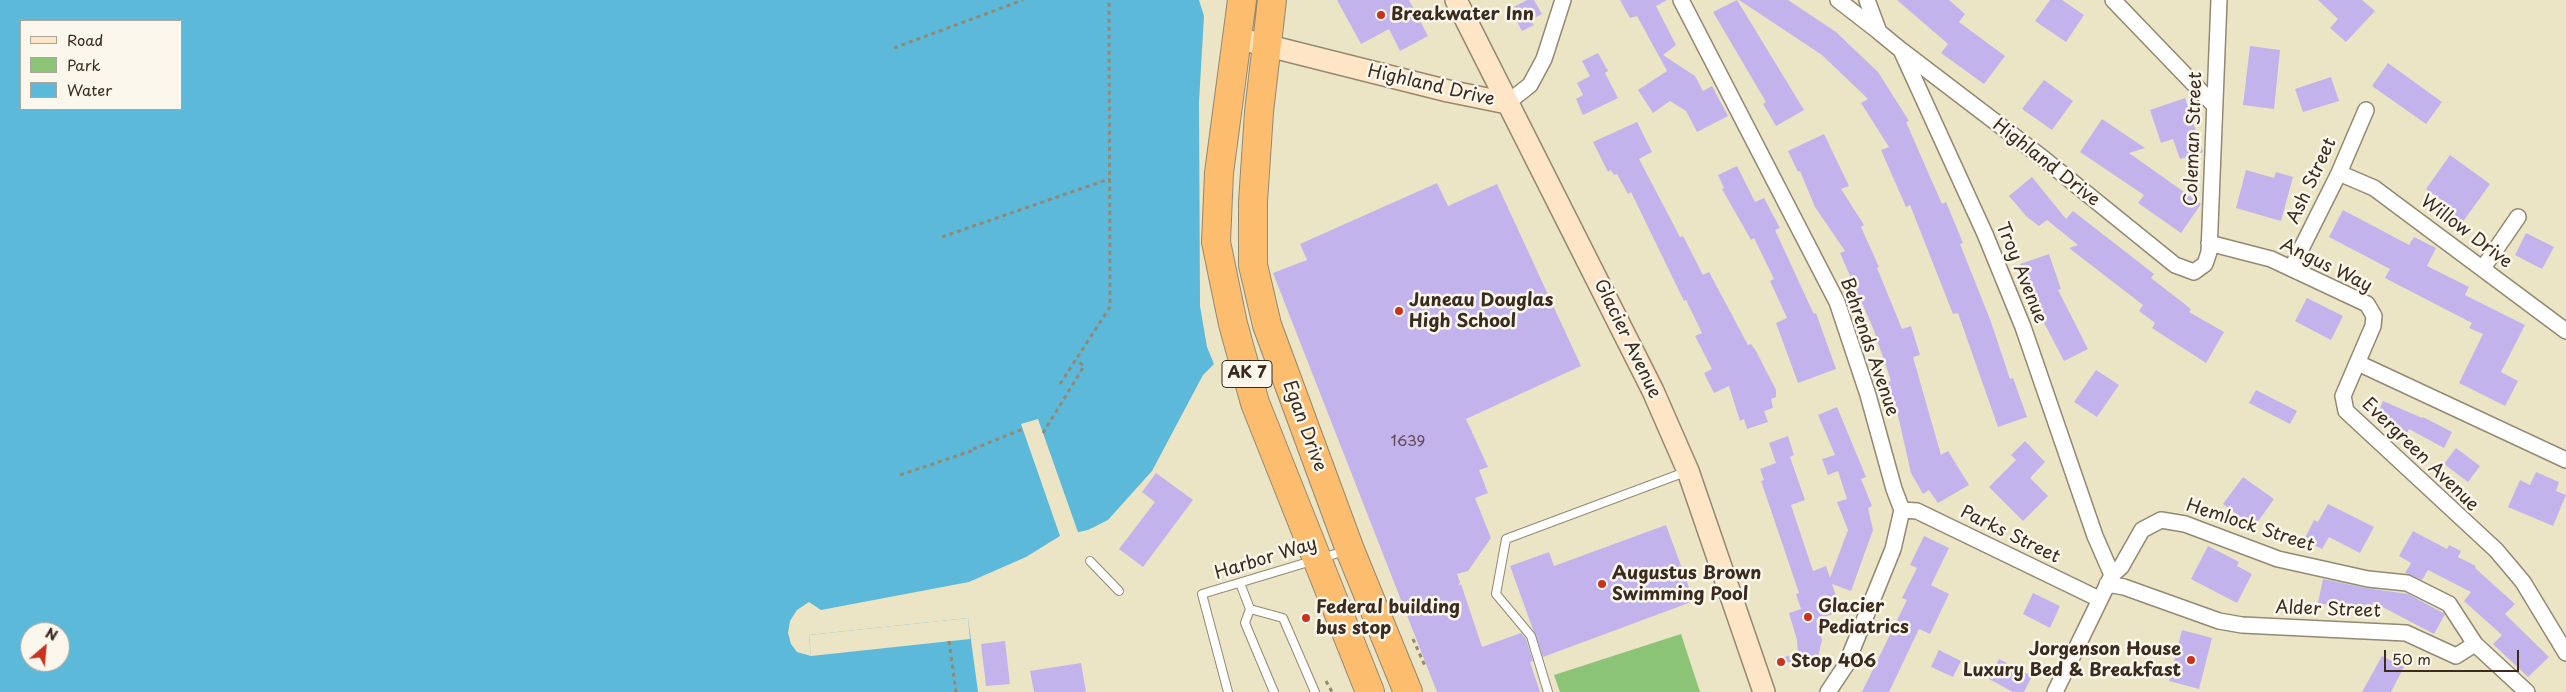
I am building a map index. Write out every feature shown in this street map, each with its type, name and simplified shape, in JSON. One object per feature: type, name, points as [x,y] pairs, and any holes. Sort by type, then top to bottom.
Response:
[{"type":"highway","name":"AK 7","points":[[1242,0],[1219,173],[1216,242],[1233,324],[1255,403],[1370,692]]},
{"type":"highway","name":"Egan Drive","points":[[1272,0],[1266,47],[1254,193],[1253,265],[1267,325],[1350,550],[1408,692]]},
{"type":"main road","name":"Glacier Avenue","points":[[1456,0],[1653,391],[1688,471],[1764,692]]},
{"type":"main road","name":"Highland Drive","points":[[1237,38],[1266,47],[1448,91],[1507,103]]},
{"type":"street","name":"Highland Drive","points":[[1507,103],[1530,85],[1534,79],[1544,59],[1564,0]]},
{"type":"street","name":"Behrends Avenue","points":[[1681,0],[1837,302],[1868,395],[1894,489],[1902,510]]},
{"type":"street","points":[[1838,0],[1879,32]]},
{"type":"street","name":"Troy Avenue","points":[[1867,0],[1879,32],[1900,50],[1985,234],[2023,327],[2060,429],[2110,579]]},
{"type":"street","points":[[2113,0],[2214,105]]},
{"type":"street","name":"Coleman Street","points":[[2194,272],[2205,264],[2210,243],[2219,0]]},
{"type":"street","name":"Highland Drive","points":[[1900,50],[2044,159],[2175,265],[2194,272]]},
{"type":"street","name":"Ash Street","points":[[2292,267],[2339,173],[2366,110]]},
{"type":"street","name":"Willow Drive","points":[[2339,173],[2374,188],[2566,330]]},
{"type":"street","points":[[2483,268],[2518,217]]},
{"type":"street","name":"Angus Way","points":[[2210,243],[2271,259],[2292,267],[2367,304],[2374,316],[2373,326],[2358,363]]},
{"type":"street","name":"Evergreen Avenue","points":[[2566,460],[2358,363],[2343,396],[2346,411],[2496,550],[2523,582],[2566,653]]},
{"type":"street","name":"Parks Street","points":[[1902,510],[1917,510],[2099,599]]},
{"type":"street","points":[[1828,692],[1846,665],[1892,549],[1902,510]]},
{"type":"street","name":"Hemlock Street","points":[[2056,692],[2110,579],[2121,567],[2142,530],[2162,520],[2185,524],[2278,558],[2368,579],[2407,583],[2449,604],[2475,644]]},
{"type":"street","name":"Alder Street","points":[[2110,579],[2124,587],[2219,621],[2242,625],[2406,632],[2456,656],[2475,644]]},
{"type":"street","points":[[2475,644],[2527,692]]},
{"type":"lane","points":[[1548,692],[1531,636],[1496,594],[1506,539],[1688,471]]},
{"type":"lane","name":"Harbor Way","points":[[1228,692],[1202,594],[1350,550]]},
{"type":"lane","points":[[1090,561],[1119,591]]},
{"type":"lane","points":[[1240,583],[1250,608],[1245,623],[1274,692]]},
{"type":"lane","points":[[1250,608],[1283,618],[1315,692]]},
{"type":"path","points":[[894,48],[1023,0]]},
{"type":"path","points":[[1060,384],[1110,307],[1109,0]]},
{"type":"path","points":[[942,238],[1109,179]]},
{"type":"path","points":[[1042,433],[1084,366],[1076,360]]},
{"type":"path","points":[[958,455],[1023,429]]},
{"type":"path","points":[[900,475],[974,450]]},
{"type":"path","points":[[1413,639],[1425,666]]},
{"type":"path","points":[[949,642],[956,692]]},
{"type":"path","points":[[1324,676],[1332,692]]},
{"type":"green space","points":[[1681,634],[1700,692],[1560,692],[1554,675]]},
{"type":"water","points":[[0,0],[1199,0],[1204,16],[1199,102],[1200,306],[1207,347],[1214,364],[1203,375],[1152,471],[1108,520],[1088,530],[1060,536],[1026,557],[969,582],[821,610],[809,602],[797,610],[790,621],[788,633],[791,644],[797,652],[811,656],[809,635],[968,618],[978,692],[0,692]]},
{"type":"pier","points":[[1038,419],[1079,535],[1058,540],[1060,536],[1021,424]]},
{"type":"pier","points":[[968,618],[970,639],[811,656],[809,635]]},
{"type":"building","name":"Breakwater Inn","points":[[1337,0],[1409,0],[1428,36],[1400,51],[1389,29],[1361,44]]},
{"type":"building","points":[[1527,0],[1534,0],[1542,14],[1531,20],[1534,25],[1522,31],[1510,9]]},
{"type":"building","points":[[1620,0],[1667,0],[1656,6],[1676,45],[1663,55],[1695,76],[1703,91],[1712,86],[1728,116],[1697,132],[1686,111],[1670,101],[1653,113],[1638,90],[1667,71],[1637,16],[1630,18]]},
{"type":"building","points":[[1737,0],[1804,110],[1776,126],[1763,104],[1766,102],[1713,12]]},
{"type":"building","points":[[1739,0],[1788,0],[1836,32],[1878,72],[1909,121],[1906,122],[1942,204],[1946,202],[1963,243],[1960,244],[1991,322],[2010,379],[2013,378],[2027,417],[1998,427],[1958,313],[1953,314],[1910,205],[1906,207],[1881,150],[1889,147],[1861,103],[1868,99],[1822,55]]},
{"type":"building","points":[[1897,0],[1949,0],[1965,14],[1959,22],[2005,56],[1984,84],[1941,53],[1948,44]]},
{"type":"building","points":[[2050,0],[2062,0],[2084,15],[2066,42],[2035,21]]},
{"type":"building","points":[[2318,0],[2362,0],[2375,11],[2346,42],[2330,28],[2338,19]]},
{"type":"building","points":[[2250,46],[2280,50],[2274,109],[2243,105]]},
{"type":"building","points":[[1598,53],[1608,71],[1605,73],[1618,98],[1583,115],[1576,99],[1583,95],[1577,83],[1590,76],[1582,61]]},
{"type":"building","points":[[2388,63],[2442,102],[2426,124],[2372,86]]},
{"type":"building","points":[[2331,77],[2339,101],[2303,112],[2295,89]]},
{"type":"building","points":[[2044,80],[2073,101],[2052,130],[2022,109]]},
{"type":"building","points":[[2185,98],[2203,152],[2180,159],[2173,139],[2161,143],[2150,110]]},
{"type":"building","points":[[2102,119],[2145,148],[2129,153],[2201,204],[2181,233],[2138,203],[2144,195],[2080,152]]},
{"type":"building","points":[[1637,122],[1652,152],[1639,159],[1680,237],[1683,236],[1703,275],[1709,272],[1748,345],[1751,344],[1756,351],[1776,390],[1776,397],[1771,399],[1773,408],[1764,411],[1768,422],[1747,429],[1744,419],[1740,421],[1729,386],[1714,393],[1704,373],[1712,369],[1695,336],[1702,333],[1686,300],[1684,301],[1631,192],[1628,194],[1617,174],[1614,175],[1611,170],[1608,172],[1593,142]]},
{"type":"building","points":[[1824,134],[1849,186],[1841,189],[1864,225],[1861,227],[1879,267],[1877,268],[1902,329],[1911,326],[1920,355],[1913,357],[1941,455],[1948,451],[1969,485],[1938,503],[1929,490],[1923,494],[1911,473],[1897,411],[1887,382],[1891,381],[1873,328],[1840,253],[1845,251],[1815,207],[1800,171],[1798,172],[1788,151]]},
{"type":"building","points":[[2450,155],[2490,184],[2462,223],[2442,209],[2446,203],[2426,189]]},
{"type":"building","points":[[1737,166],[1755,202],[1764,198],[1780,228],[1775,230],[1811,308],[1814,314],[1816,313],[1836,369],[1798,383],[1776,323],[1787,318],[1770,281],[1774,279],[1754,238],[1751,240],[1722,189],[1724,188],[1718,175]]},
{"type":"building","points":[[2246,170],[2274,178],[2276,172],[2293,177],[2281,221],[2236,208]]},
{"type":"building","points":[[2032,177],[2066,219],[2073,211],[2154,274],[2151,278],[2191,309],[2189,312],[2224,332],[2206,363],[2152,328],[2155,323],[2139,311],[2143,305],[2069,248],[2078,245],[2047,220],[2039,226],[2027,217],[2009,196]]},
{"type":"building","points":[[1437,183],[1448,206],[1497,184],[1581,366],[1466,419],[1488,467],[1479,470],[1488,493],[1475,498],[1491,538],[1468,571],[1457,574],[1460,582],[1458,586],[1461,584],[1482,647],[1521,633],[1526,639],[1533,661],[1530,662],[1540,692],[1437,692],[1273,273],[1307,260],[1300,244]]},
{"type":"building","points":[[2343,210],[2409,245],[2414,237],[2436,248],[2427,266],[2469,287],[2465,295],[2525,325],[2501,372],[2518,381],[2505,406],[2459,383],[2483,334],[2469,328],[2472,323],[2385,278],[2390,269],[2329,237]]},
{"type":"building","points":[[2526,233],[2554,247],[2542,269],[2515,255]]},
{"type":"building","points":[[2049,254],[2061,289],[2058,290],[2088,349],[2064,361],[2031,298],[2020,264]]},
{"type":"building","points":[[2307,298],[2343,316],[2331,340],[2295,321]]},
{"type":"building","points":[[2096,370],[2119,385],[2097,417],[2074,402]]},
{"type":"building","points":[[2256,390],[2297,411],[2290,424],[2249,403]]},
{"type":"building","points":[[2383,401],[2423,417],[2452,432],[2444,448],[2409,429],[2406,435],[2375,421]]},
{"type":"building","points":[[1837,407],[1866,477],[1861,479],[1872,506],[1868,508],[1873,530],[1851,591],[1832,584],[1841,611],[1816,620],[1822,640],[1816,666],[1774,660],[1798,653],[1797,640],[1789,613],[1801,609],[1796,594],[1799,593],[1761,481],[1764,480],[1760,469],[1776,463],[1769,443],[1788,436],[1794,455],[1790,457],[1805,500],[1791,505],[1813,571],[1826,566],[1830,578],[1848,530],[1837,502],[1847,499],[1838,471],[1828,475],[1822,459],[1835,455],[1818,415]]},
{"type":"building","points":[[2025,441],[2045,462],[2030,478],[2048,496],[2023,521],[1989,487],[2016,460],[2011,455]]},
{"type":"building","points":[[2456,448],[2480,466],[2468,482],[2444,464]]},
{"type":"building","points":[[2536,472],[2559,482],[2556,491],[2566,495],[2553,526],[2508,507],[2520,480],[2530,485]]},
{"type":"building","points":[[1156,473],[1193,500],[1143,567],[1119,549],[1155,502],[1142,492]]},
{"type":"building","points":[[2243,477],[2274,499],[2254,527],[2223,504]]},
{"type":"building","points":[[2328,504],[2374,527],[2360,553],[2329,537],[2322,549],[2304,540],[2314,520],[2318,522]]},
{"type":"building","name":"Augustus Brown Swimming Pool","points":[[1666,525],[1694,601],[1543,657],[1510,566],[1549,552],[1554,566]]},
{"type":"building","points":[[2413,531],[2447,549],[2449,545],[2461,551],[2458,557],[2476,566],[2475,568],[2515,604],[2505,614],[2549,657],[2528,677],[2493,644],[2502,635],[2464,601],[2471,592],[2428,570],[2422,580],[2405,573],[2411,563],[2399,556]]},
{"type":"building","points":[[1924,536],[1949,548],[1931,585],[1949,594],[1930,634],[1919,629],[1889,692],[1862,692],[1907,600],[1902,598],[1917,568],[1910,565]]},
{"type":"building","points":[[2208,546],[2239,562],[2237,566],[2252,574],[2237,603],[2191,579]]},
{"type":"building","points":[[2323,579],[2408,594],[2445,614],[2434,634],[2373,602],[2371,613],[2318,603]]},
{"type":"building","points":[[2033,593],[2060,606],[2050,628],[2023,614]]},
{"type":"building","name":"Jorgenson House Luxury Bed & Breakfast","points":[[2182,630],[2212,638],[2199,689],[2169,681]]},
{"type":"building","points":[[1005,641],[1010,684],[986,686],[981,644]]},
{"type":"building","points":[[1939,650],[1961,661],[1953,677],[1931,667]]},
{"type":"building","points":[[2382,656],[2404,667],[2391,692],[2362,692]]},
{"type":"building","points":[[1999,659],[2032,676],[2024,692],[2013,692],[1989,679]]},
{"type":"building","points":[[1081,663],[1086,692],[1034,692],[1030,671]]},
{"type":"place","name":"Breakwater Inn","points":[[1381,15]]},
{"type":"place","name":"Juneau Douglas High School","points":[[1399,311]]},
{"type":"place","name":"Augustus Brown Swimming Pool","points":[[1602,584]]},
{"type":"place","name":"Glacier Pediatrics","points":[[1808,617]]},
{"type":"place","name":"Federal building bus stop","points":[[1306,618]]},
{"type":"place","name":"Jorgenson House Luxury Bed & Breakfast","points":[[2191,660]]},
{"type":"place","name":"Stop 406","points":[[1781,662]]}]
